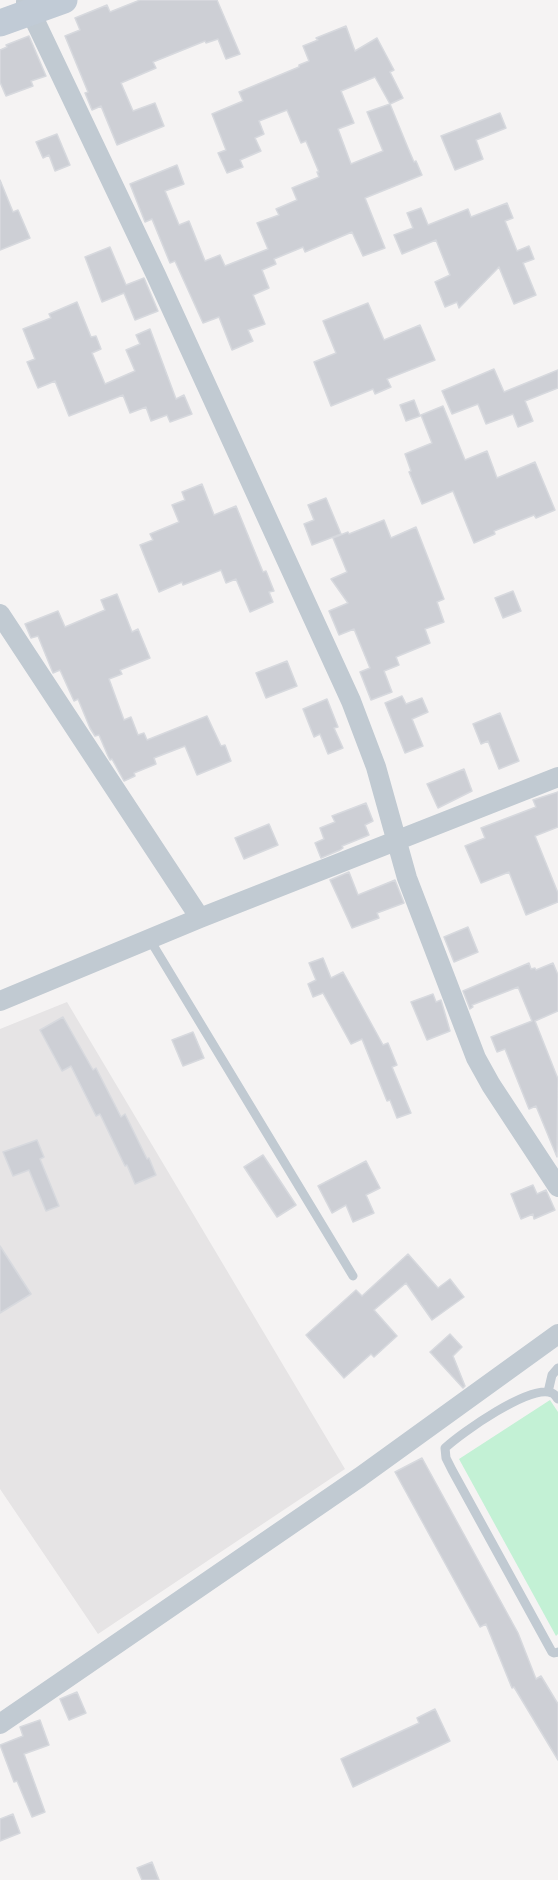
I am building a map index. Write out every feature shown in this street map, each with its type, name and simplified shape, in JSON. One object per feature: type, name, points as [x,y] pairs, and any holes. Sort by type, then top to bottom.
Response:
[{"type":"main road","points":[[0,23],[28,6],[63,0]]},
{"type":"street","points":[[28,6],[161,286],[323,637],[376,767],[407,878],[476,1058],[491,1085],[558,1187]]},
{"type":"street","points":[[0,614],[200,918]]},
{"type":"street","points":[[0,1000],[200,918],[558,777]]},
{"type":"street","points":[[0,1724],[360,1477],[558,1334]]},
{"type":"lane","points":[[150,940],[353,1276]]},
{"type":"lane","points":[[548,1392],[552,1375],[558,1368]]},
{"type":"lane","points":[[558,1400],[554,1394],[548,1392],[532,1393],[513,1401],[445,1448],[449,1464],[552,1652],[558,1652]]},
{"type":"shaded area","points":[[67,1002],[345,1469],[98,1634],[0,1489],[0,1029]]},
{"type":"green space","points":[[550,1400],[558,1412],[558,1634],[556,1636],[459,1459]]},
{"type":"building","points":[[140,0],[217,0],[240,54],[226,59],[218,39],[206,43],[205,41],[153,62],[156,68],[121,83],[133,111],[155,103],[164,126],[117,145],[101,106],[92,110],[85,93],[88,92],[65,36],[80,30],[75,18],[107,5],[110,12]]},
{"type":"building","points":[[346,26],[355,51],[377,38],[394,70],[390,72],[403,98],[390,104],[414,162],[416,161],[422,175],[365,198],[385,248],[363,256],[352,232],[305,252],[303,247],[274,259],[276,264],[262,270],[269,288],[253,295],[265,324],[248,330],[253,341],[232,350],[219,317],[203,323],[175,261],[170,263],[152,219],[145,222],[130,184],[177,165],[184,184],[165,191],[179,225],[189,221],[205,261],[220,255],[225,266],[268,249],[257,223],[279,215],[276,209],[297,200],[292,188],[319,177],[317,172],[319,172],[306,141],[301,143],[287,110],[259,121],[264,134],[255,138],[261,151],[240,160],[243,167],[227,173],[218,153],[226,150],[212,114],[243,101],[239,92],[309,61],[303,46]],"holes":[[[375,77],[390,104],[367,112],[383,151],[351,164],[338,129],[354,123],[341,91]]]},
{"type":"building","points":[[29,36],[46,76],[31,81],[33,86],[6,96],[0,82],[0,50],[7,47],[6,45]]},
{"type":"building","points":[[500,113],[506,128],[476,140],[483,159],[455,170],[441,136]]},
{"type":"building","points":[[57,134],[70,165],[55,171],[49,155],[43,158],[36,142]]},
{"type":"building","points":[[0,180],[13,212],[18,210],[30,238],[0,250]]},
{"type":"building","points":[[507,203],[513,218],[505,221],[517,251],[529,246],[534,259],[523,263],[536,295],[514,304],[499,267],[459,308],[457,302],[445,307],[435,282],[450,275],[436,240],[402,254],[394,235],[413,228],[407,213],[421,208],[428,225],[468,209],[471,217]]},
{"type":"building","points":[[110,247],[126,285],[144,278],[158,311],[135,320],[124,293],[102,302],[85,257]]},
{"type":"building","points":[[77,302],[91,337],[96,336],[101,349],[92,353],[105,384],[135,371],[126,350],[140,344],[136,335],[150,329],[176,399],[184,395],[192,414],[170,422],[167,415],[151,421],[146,407],[130,413],[123,395],[69,416],[55,381],[38,388],[27,362],[35,359],[23,329],[51,318],[49,314]]},
{"type":"building","points":[[368,303],[384,340],[420,325],[435,360],[387,379],[391,387],[375,394],[373,389],[331,406],[314,362],[336,353],[323,321]]},
{"type":"building","points":[[494,369],[504,392],[558,370],[558,388],[525,401],[533,421],[518,427],[513,414],[486,424],[478,404],[452,414],[442,391]]},
{"type":"building","points":[[414,400],[420,416],[406,421],[400,405]]},
{"type":"building","points":[[443,406],[465,460],[487,451],[497,478],[535,462],[555,510],[536,518],[534,515],[494,531],[495,534],[474,543],[453,491],[422,504],[409,472],[411,471],[405,454],[432,443],[421,415]]},
{"type":"building","points":[[202,484],[214,515],[236,506],[263,572],[266,571],[274,591],[269,592],[273,602],[250,612],[236,579],[226,583],[221,570],[159,592],[140,545],[153,540],[150,534],[179,522],[172,505],[185,500],[182,492]]},
{"type":"building","points":[[326,498],[341,534],[312,545],[304,524],[314,520],[308,505]]},
{"type":"building","points":[[384,520],[391,538],[416,527],[444,599],[437,602],[444,622],[425,629],[430,643],[396,657],[399,665],[384,671],[392,692],[371,700],[360,672],[370,668],[354,629],[339,635],[329,611],[348,603],[331,579],[347,572],[333,538]]},
{"type":"building","points":[[513,591],[521,611],[503,618],[495,598]]},
{"type":"building","points":[[117,594],[132,632],[138,629],[150,658],[120,670],[122,674],[109,679],[124,720],[131,717],[138,735],[144,733],[147,740],[207,716],[221,746],[225,745],[231,761],[197,775],[185,746],[154,758],[156,764],[134,773],[135,776],[124,781],[112,759],[110,760],[99,735],[95,736],[90,728],[78,699],[74,701],[60,670],[53,673],[38,636],[31,638],[25,624],[58,611],[65,627],[105,610],[101,600]]},
{"type":"building","points":[[287,661],[297,686],[266,698],[256,673]]},
{"type":"building","points":[[402,696],[406,704],[422,698],[428,712],[412,719],[423,746],[405,753],[385,703]]},
{"type":"building","points":[[327,699],[338,727],[334,728],[343,748],[328,754],[320,734],[314,737],[303,709]]},
{"type":"building","points":[[500,713],[519,761],[499,769],[488,741],[481,744],[473,724]]},
{"type":"building","points":[[464,769],[472,791],[438,808],[427,784]]},
{"type":"building","points":[[558,792],[558,827],[535,836],[558,893],[558,902],[526,915],[509,872],[481,883],[465,846],[485,838],[481,828],[536,807],[533,800]]},
{"type":"building","points":[[366,803],[373,821],[365,825],[369,835],[321,858],[315,843],[324,839],[320,828],[335,822],[332,816]]},
{"type":"building","points":[[269,824],[278,845],[244,859],[235,838]]},
{"type":"building","points":[[349,872],[358,895],[395,880],[404,903],[377,913],[379,918],[352,928],[330,880]]},
{"type":"building","points":[[468,927],[478,952],[454,962],[444,937]]},
{"type":"building","points":[[323,958],[331,978],[343,972],[383,1045],[388,1043],[397,1065],[392,1067],[411,1113],[397,1118],[390,1100],[387,1101],[362,1039],[351,1044],[323,993],[313,997],[308,984],[316,980],[309,963]]},
{"type":"building","points":[[529,963],[531,969],[536,970],[553,963],[558,975],[558,1011],[535,1021],[558,1079],[557,1157],[536,1106],[529,1109],[505,1049],[497,1052],[491,1037],[532,1021],[518,987],[472,1005],[470,1009],[463,991]]},
{"type":"building","points":[[433,994],[436,1002],[441,1000],[450,1031],[427,1040],[411,1002]]},
{"type":"building","points":[[63,1017],[93,1070],[96,1068],[121,1117],[125,1114],[156,1175],[135,1184],[100,1114],[96,1116],[71,1066],[62,1071],[40,1030]]},
{"type":"building","points":[[193,1032],[204,1058],[183,1066],[172,1040]]},
{"type":"building","points":[[37,1140],[44,1157],[40,1159],[59,1206],[46,1211],[29,1170],[13,1176],[3,1152]]},
{"type":"building","points":[[263,1155],[296,1205],[277,1217],[244,1167]]},
{"type":"building","points":[[366,1161],[380,1188],[366,1195],[374,1213],[353,1222],[346,1205],[332,1213],[318,1186]]},
{"type":"building","points":[[533,1185],[537,1194],[546,1190],[555,1210],[534,1219],[533,1214],[521,1219],[511,1194]]},
{"type":"building","points":[[0,1246],[31,1294],[0,1313]]},
{"type":"building","points":[[408,1254],[438,1288],[450,1279],[464,1297],[432,1320],[406,1283],[374,1310],[397,1336],[374,1357],[371,1354],[344,1378],[306,1335],[356,1290],[362,1296]]},
{"type":"building","points":[[450,1334],[462,1347],[453,1356],[465,1386],[463,1388],[430,1352]]},
{"type":"building","points":[[422,1458],[518,1633],[536,1679],[541,1676],[558,1704],[558,1760],[514,1687],[512,1688],[486,1624],[480,1627],[395,1472]]},
{"type":"building","points":[[77,1692],[86,1713],[69,1720],[60,1699]]},
{"type":"building","points":[[435,1709],[450,1741],[353,1787],[341,1759],[419,1723],[417,1718]]},
{"type":"building","points":[[40,1720],[49,1745],[24,1754],[45,1812],[32,1817],[17,1781],[14,1782],[0,1745],[23,1736],[20,1727]]},
{"type":"building","points":[[13,1814],[20,1833],[0,1841],[0,1819]]},
{"type":"building","points":[[152,1862],[159,1880],[142,1880],[137,1868]]}]
